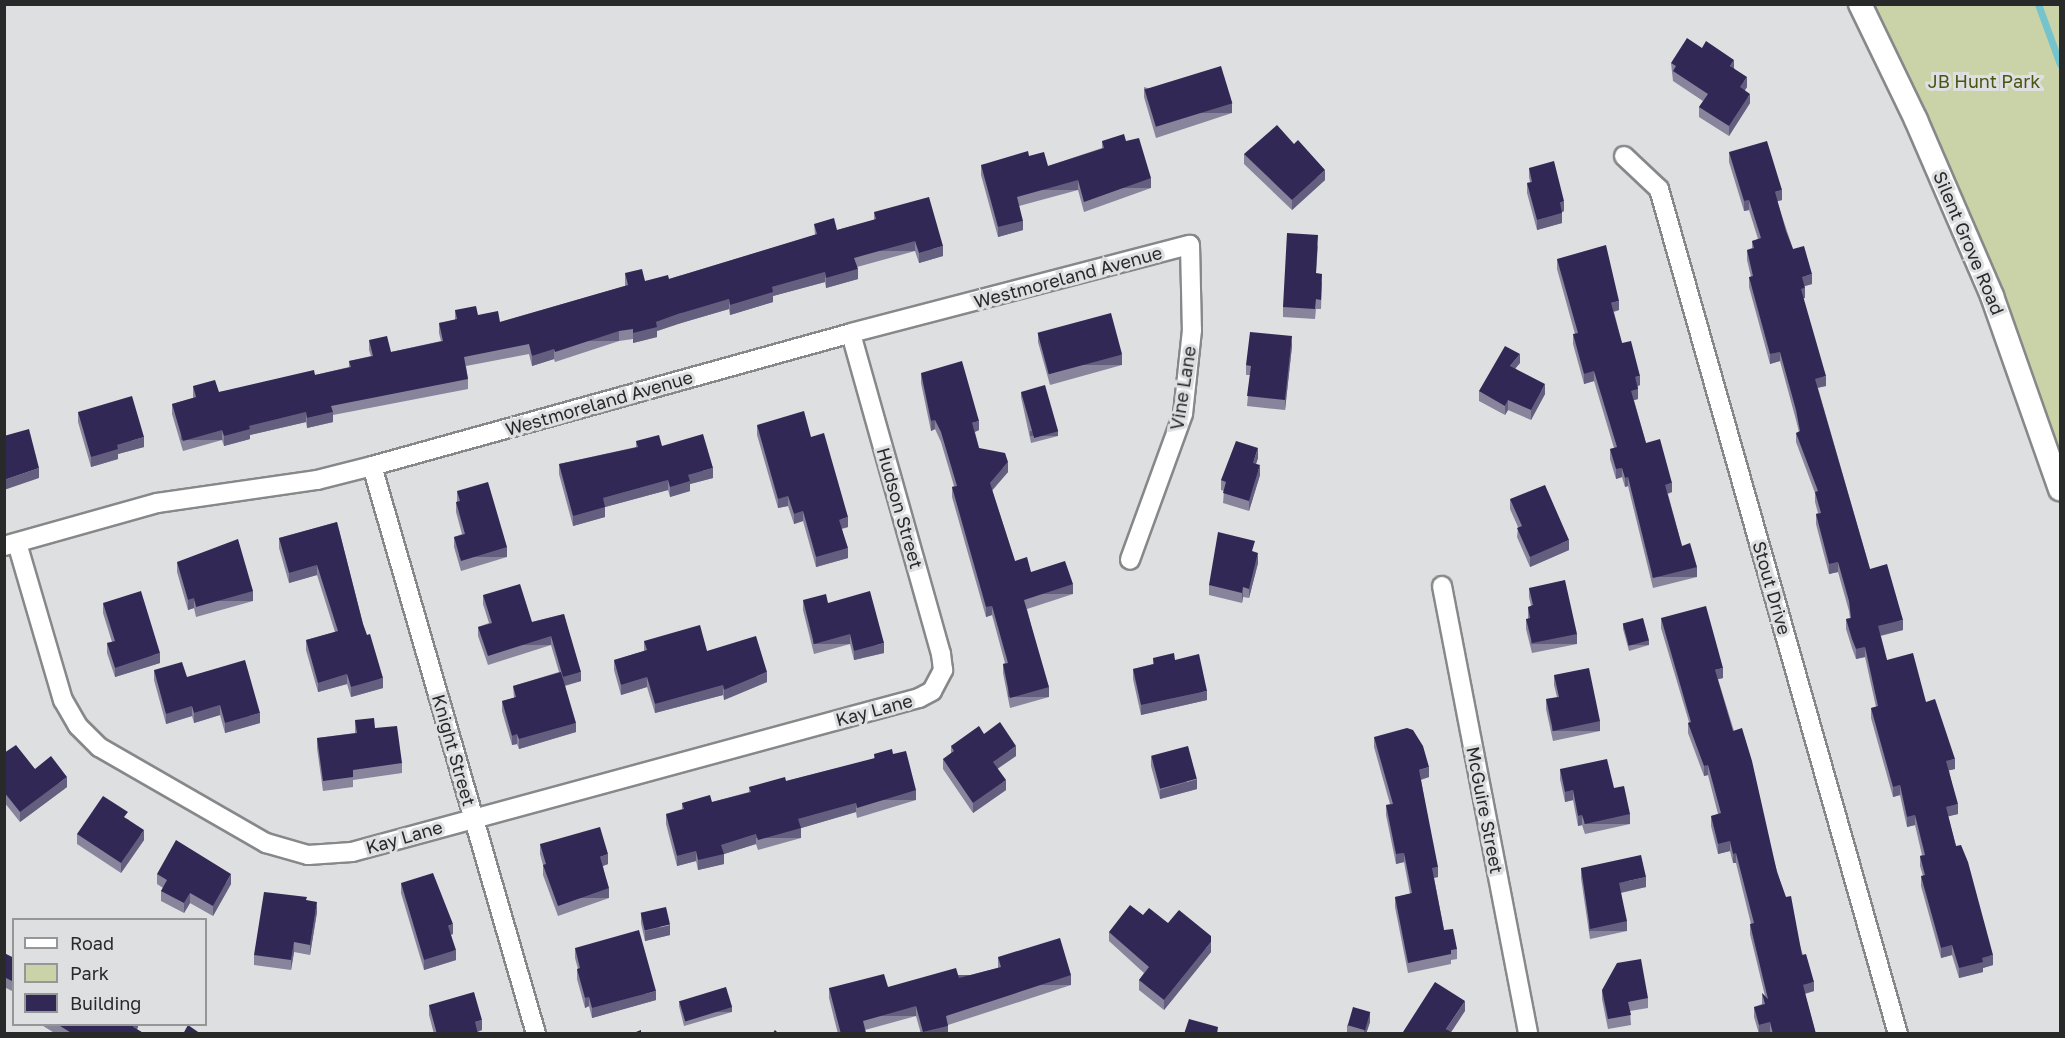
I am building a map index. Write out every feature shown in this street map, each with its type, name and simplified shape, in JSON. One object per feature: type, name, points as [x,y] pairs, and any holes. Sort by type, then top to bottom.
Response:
[{"type":"street","name":"Silent Grove Road","points":[[1860,4],[1921,131],[1992,296],[2061,489]]},
{"type":"street","name":"Stout Drive","points":[[1624,156],[1659,189],[1898,1034]]},
{"type":"street","name":"Westmoreland Avenue","points":[[11,544],[157,503],[317,480],[851,333],[1190,245]]},
{"type":"street","name":"Vine Lane","points":[[1130,560],[1183,414],[1192,330],[1190,245]]},
{"type":"street","name":"Hudson Street","points":[[851,333],[941,654],[943,670],[939,682]]},
{"type":"street","name":"Knight Street","points":[[372,466],[536,1034]]},
{"type":"street","name":"Kay Lane","points":[[11,544],[63,700],[78,726],[99,747],[266,843],[308,855],[352,852],[473,817],[918,699],[939,682]]},
{"type":"street","name":"McGuire Street","points":[[1442,586],[1528,1034]]},
{"type":"green space","name":"JB Hunt Park","points":[[1860,5],[2060,5],[2060,489]]},
{"type":"building","points":[[1687,38],[1702,48],[1706,41],[1734,60],[1730,66],[1747,77],[1740,87],[1750,94],[1729,126],[1699,107],[1708,94],[1673,71],[1676,66],[1671,63]]},
{"type":"building","points":[[1221,66],[1232,103],[1156,127],[1144,89]]},
{"type":"building","points":[[1277,125],[1294,144],[1298,140],[1325,170],[1292,200],[1244,154]]},
{"type":"building","points":[[1124,134],[1126,141],[1139,138],[1151,178],[1084,202],[1078,180],[1017,197],[1023,221],[998,227],[981,165],[1028,151],[1029,156],[1044,152],[1048,166],[1104,148],[1102,141]]},
{"type":"building","points":[[1767,141],[1782,190],[1775,192],[1786,231],[1793,249],[1804,246],[1812,274],[1802,277],[1805,288],[1801,289],[1826,376],[1815,379],[1870,569],[1887,564],[1903,620],[1878,626],[1887,660],[1913,653],[1926,702],[1935,699],[1955,759],[1946,761],[1958,804],[1946,807],[1956,846],[1961,845],[1968,862],[1993,955],[1982,958],[1983,962],[1959,968],[1952,945],[1941,948],[1921,876],[1925,875],[1920,856],[1925,855],[1915,815],[1907,817],[1900,785],[1893,787],[1871,708],[1878,706],[1865,647],[1856,649],[1852,639],[1846,619],[1851,618],[1849,601],[1838,562],[1829,564],[1816,514],[1821,513],[1815,492],[1818,491],[1796,433],[1800,431],[1796,410],[1780,352],[1770,354],[1749,277],[1753,276],[1747,250],[1754,248],[1752,241],[1761,238],[1749,200],[1744,201],[1729,152]]},
{"type":"building","points":[[1554,161],[1564,201],[1560,203],[1562,213],[1537,220],[1527,183],[1532,182],[1529,168]]},
{"type":"building","points":[[929,197],[943,246],[919,253],[915,241],[854,258],[858,269],[826,278],[825,272],[772,287],[773,292],[730,305],[729,299],[656,322],[657,327],[633,333],[633,329],[619,331],[555,352],[554,349],[532,356],[529,344],[464,357],[468,379],[331,406],[333,412],[307,418],[306,412],[249,426],[250,429],[224,436],[222,430],[183,441],[172,404],[196,397],[193,386],[215,380],[219,392],[314,370],[315,375],[351,367],[349,361],[373,356],[369,340],[387,336],[391,352],[443,341],[439,323],[457,319],[455,310],[476,306],[478,315],[498,311],[500,322],[628,285],[625,273],[642,269],[645,281],[668,275],[669,279],[817,234],[814,224],[834,218],[837,230],[876,219],[874,212]]},
{"type":"building","points":[[1287,233],[1318,235],[1316,273],[1322,274],[1321,300],[1316,299],[1315,309],[1283,307]]},
{"type":"building","points":[[1606,245],[1619,301],[1611,303],[1622,343],[1631,341],[1640,376],[1635,377],[1638,389],[1631,391],[1646,443],[1660,439],[1672,483],[1665,485],[1682,546],[1690,543],[1697,567],[1653,578],[1628,477],[1625,478],[1622,468],[1616,469],[1610,449],[1617,447],[1594,371],[1584,374],[1573,334],[1578,333],[1557,259]]},
{"type":"building","points":[[1111,313],[1122,355],[1049,374],[1038,333]]},
{"type":"building","points":[[1250,332],[1292,336],[1285,400],[1247,396],[1251,366],[1246,365]]},
{"type":"building","points":[[1505,346],[1520,354],[1510,366],[1545,384],[1531,410],[1508,400],[1505,406],[1479,391]]},
{"type":"building","points":[[962,361],[979,421],[972,423],[979,448],[1005,453],[1008,462],[990,483],[1015,561],[1027,557],[1031,572],[1065,561],[1073,584],[1024,600],[1049,687],[1010,698],[1003,664],[1008,663],[992,606],[986,607],[952,487],[957,486],[941,432],[935,420],[931,421],[921,373]]},
{"type":"building","points":[[1045,385],[1058,431],[1034,438],[1021,392]]},
{"type":"building","points":[[132,396],[144,437],[117,445],[118,449],[91,457],[78,412]]},
{"type":"building","points":[[804,411],[811,437],[824,433],[848,517],[839,520],[848,548],[816,557],[803,511],[794,514],[788,496],[778,499],[757,425]]},
{"type":"building","points":[[29,429],[39,468],[4,480],[4,436]]},
{"type":"building","points":[[703,434],[713,468],[688,475],[690,481],[670,487],[668,480],[603,498],[605,507],[573,516],[559,464],[638,447],[636,441],[659,435],[662,446]]},
{"type":"building","points":[[1236,441],[1258,448],[1253,463],[1260,465],[1249,501],[1223,493],[1226,482],[1221,480]]},
{"type":"building","points":[[488,482],[507,547],[461,561],[454,537],[465,534],[456,502],[460,501],[457,491]]},
{"type":"building","points":[[1545,485],[1569,540],[1530,557],[1517,528],[1522,526],[1510,499]]},
{"type":"building","points":[[337,522],[363,624],[367,635],[370,634],[383,678],[351,687],[347,674],[318,683],[306,640],[338,631],[317,565],[289,573],[279,538]]},
{"type":"building","points":[[1218,532],[1255,541],[1252,551],[1258,553],[1249,589],[1243,587],[1242,593],[1209,585]]},
{"type":"building","points":[[238,539],[253,591],[196,607],[194,598],[188,600],[177,562]]},
{"type":"building","points":[[1565,580],[1577,634],[1532,643],[1526,619],[1530,618],[1528,607],[1533,605],[1529,588]]},
{"type":"building","points":[[520,584],[532,622],[564,614],[581,672],[563,677],[551,636],[488,656],[478,627],[492,623],[483,595]]},
{"type":"building","points":[[141,591],[160,653],[115,668],[107,643],[115,641],[103,603]]},
{"type":"building","points":[[870,591],[884,643],[854,651],[850,634],[814,644],[803,600],[826,594],[828,603]]},
{"type":"building","points":[[1706,606],[1723,668],[1715,670],[1733,731],[1742,728],[1752,761],[1777,872],[1786,897],[1791,896],[1802,955],[1806,954],[1814,982],[1803,985],[1816,1034],[1773,1034],[1770,1022],[1759,1025],[1754,1007],[1765,1004],[1762,993],[1768,999],[1750,924],[1754,923],[1736,853],[1733,854],[1730,841],[1718,844],[1711,816],[1721,813],[1708,765],[1704,766],[1688,723],[1691,722],[1661,618]]},
{"type":"building","points":[[1643,618],[1649,640],[1629,646],[1623,623]]},
{"type":"building","points":[[700,625],[707,651],[756,636],[767,672],[724,690],[723,685],[655,704],[647,677],[621,685],[614,660],[647,650],[644,641]]},
{"type":"building","points":[[1174,653],[1175,660],[1199,654],[1207,691],[1141,705],[1133,669],[1154,664],[1153,658]]},
{"type":"building","points":[[245,660],[260,713],[225,723],[220,705],[194,713],[192,706],[166,714],[154,670],[182,662],[187,677]]},
{"type":"building","points":[[1589,668],[1600,721],[1553,731],[1546,699],[1559,697],[1554,675]]},
{"type":"building","points":[[561,672],[576,723],[519,739],[517,734],[512,736],[502,701],[516,697],[513,686]]},
{"type":"building","points":[[374,718],[375,728],[397,726],[402,763],[353,770],[353,777],[323,781],[317,738],[357,733],[355,720]]},
{"type":"building","points":[[1000,722],[1016,746],[993,762],[1006,780],[973,803],[943,759],[954,751],[951,746],[979,726],[984,734]]},
{"type":"building","points":[[1407,728],[1413,730],[1423,746],[1429,767],[1419,770],[1438,867],[1432,868],[1444,930],[1453,929],[1457,949],[1451,950],[1451,954],[1408,963],[1395,897],[1412,893],[1404,853],[1396,854],[1386,805],[1393,804],[1374,737]]},
{"type":"building","points":[[16,745],[35,769],[51,756],[67,777],[20,812],[4,792],[4,753]]},
{"type":"building","points":[[1188,746],[1197,779],[1160,789],[1151,756]]},
{"type":"building","points":[[892,749],[893,754],[906,751],[916,790],[857,808],[856,803],[798,819],[801,828],[758,840],[756,834],[721,845],[724,854],[698,860],[696,851],[677,856],[666,814],[684,809],[682,803],[710,795],[712,802],[751,792],[749,787],[785,777],[786,781],[875,758],[874,754]]},
{"type":"building","points":[[1607,759],[1614,788],[1624,786],[1630,814],[1585,824],[1582,815],[1578,816],[1573,790],[1565,792],[1560,769]]},
{"type":"building","points":[[103,796],[128,812],[124,817],[144,830],[121,863],[77,834]]},
{"type":"building","points":[[600,827],[608,854],[600,857],[609,888],[558,906],[543,865],[546,864],[540,844]]},
{"type":"building","points":[[176,840],[231,874],[213,906],[190,893],[184,903],[161,891],[167,880],[157,874]]},
{"type":"building","points":[[1641,855],[1646,877],[1619,883],[1627,921],[1590,929],[1581,868]]},
{"type":"building","points":[[433,873],[453,924],[448,926],[456,950],[424,960],[401,883]]},
{"type":"building","points":[[264,892],[307,897],[306,900],[317,902],[310,945],[294,942],[291,960],[254,955]]},
{"type":"building","points":[[1130,905],[1143,915],[1149,908],[1168,923],[1179,910],[1211,936],[1211,942],[1164,1000],[1139,980],[1149,967],[1109,932]]},
{"type":"building","points":[[666,907],[670,925],[645,930],[641,913]]},
{"type":"building","points":[[639,930],[656,991],[592,1008],[589,997],[585,998],[577,969],[580,968],[575,948]]},
{"type":"building","points":[[1060,938],[1071,975],[946,1016],[948,1026],[923,1032],[916,1006],[863,1021],[866,1033],[841,1034],[829,988],[884,974],[888,987],[956,968],[959,978],[1001,967],[998,957]]},
{"type":"building","points":[[4,953],[12,957],[12,981],[4,977]]},
{"type":"building","points":[[1641,959],[1648,998],[1628,1002],[1631,1015],[1608,1019],[1602,990],[1617,963]]},
{"type":"building","points":[[1435,982],[1465,1001],[1446,1029],[1454,1034],[1406,1034],[1403,1032]]},
{"type":"building","points":[[726,987],[732,1007],[685,1021],[679,1001]]},
{"type":"building","points":[[474,992],[482,1020],[475,1022],[478,1034],[437,1034],[429,1005]]},
{"type":"building","points":[[1353,1007],[1370,1012],[1365,1030],[1348,1025]]},
{"type":"building","points":[[1189,1019],[1218,1027],[1217,1034],[1184,1034]]},
{"type":"building","points":[[60,1026],[133,1026],[145,1034],[73,1034]]},
{"type":"building","points":[[189,1026],[201,1034],[183,1034]]},
{"type":"waterway","points":[[2038,4],[2060,64]]}]
